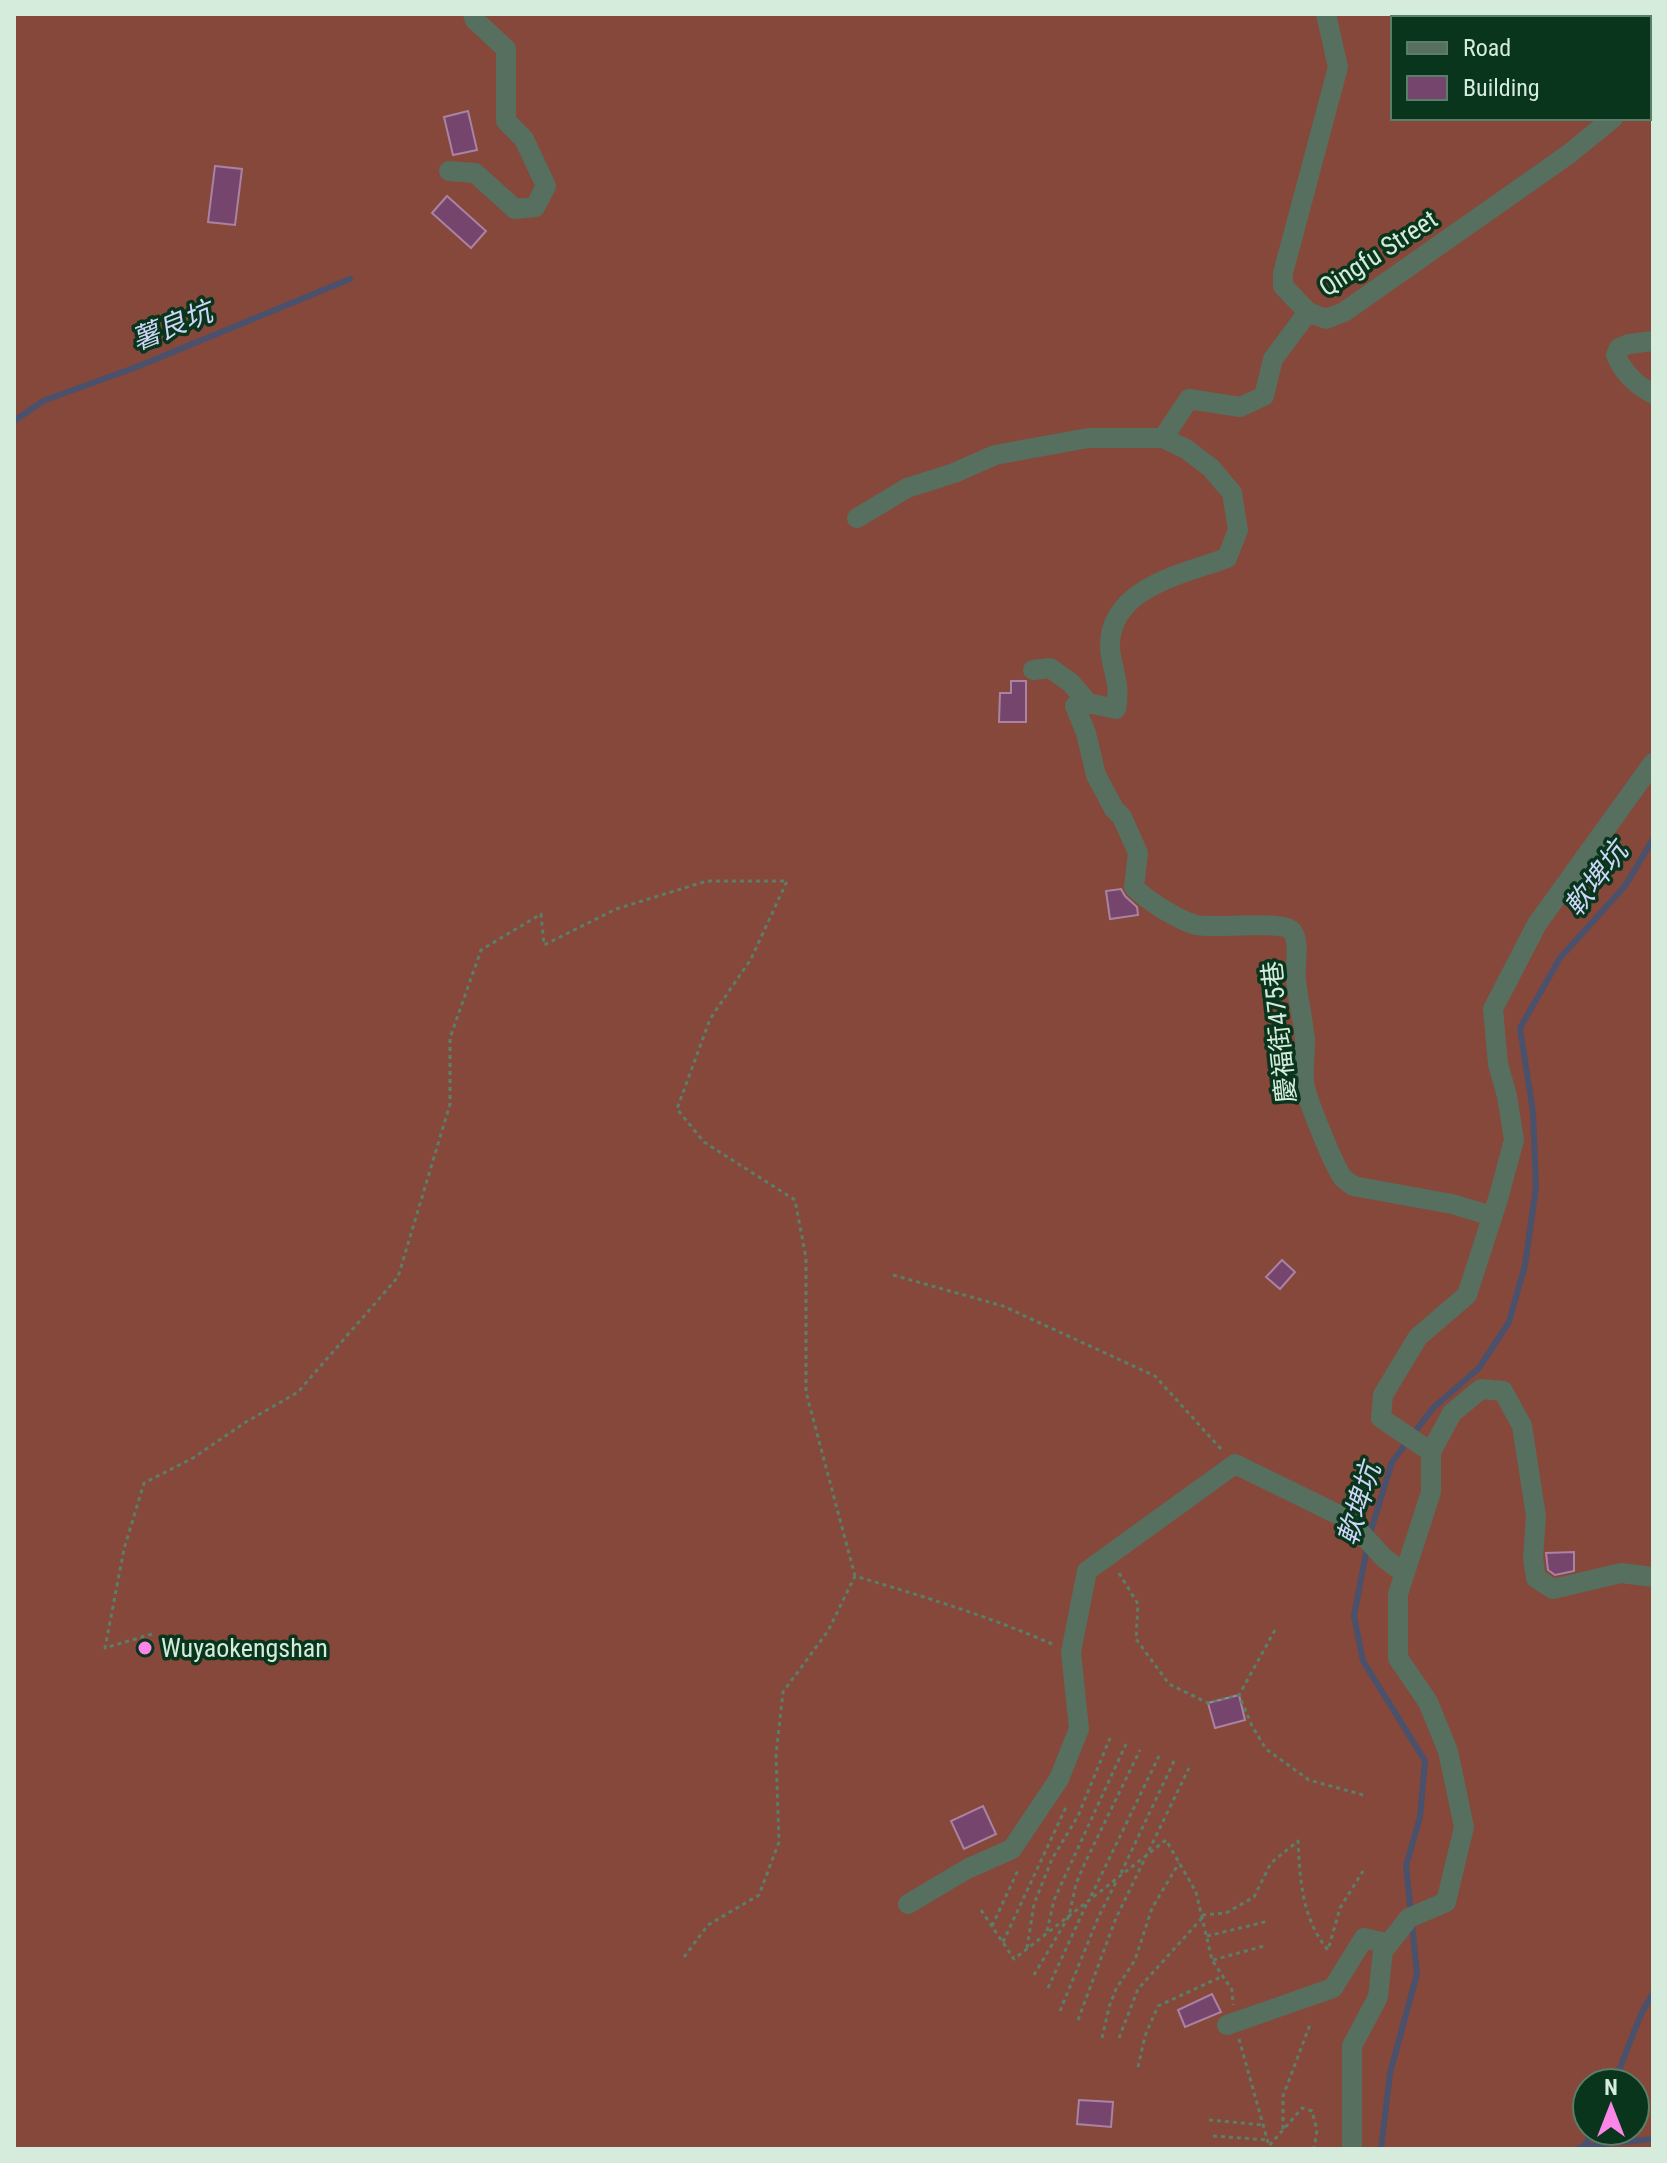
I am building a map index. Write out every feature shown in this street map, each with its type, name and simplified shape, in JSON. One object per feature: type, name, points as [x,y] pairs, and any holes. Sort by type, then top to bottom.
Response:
[{"type":"street","points":[[449,171],[475,173],[515,209],[535,207],[546,186],[524,139],[506,121],[506,49],[475,20],[473,14]]},
{"type":"street","name":"Qingfu Street","points":[[1326,14],[1338,67],[1283,273],[1283,286],[1308,312],[1326,319],[1344,312],[1569,154],[1611,120]]},
{"type":"street","points":[[1163,438],[1189,399],[1240,407],[1264,396],[1273,359],[1308,312]]},
{"type":"street","points":[[1653,341],[1629,344],[1619,348],[1616,355],[1639,387],[1653,394]]},
{"type":"street","points":[[857,518],[907,488],[954,473],[995,455],[1088,438],[1163,438],[1186,449],[1211,468],[1232,493],[1238,530],[1227,558],[1146,587],[1116,615],[1110,647],[1119,690],[1116,709],[1088,703],[1071,683],[1050,668],[1033,670]]},
{"type":"street","name":"慶福街475巷","points":[[1088,703],[1075,706],[1086,733],[1096,775],[1114,809],[1122,817],[1138,853],[1134,887],[1144,897],[1194,925],[1223,928],[1271,926],[1287,928],[1292,932],[1296,944],[1296,979],[1302,1004],[1304,1083],[1311,1109],[1343,1178],[1353,1186],[1452,1204],[1492,1216]]},
{"type":"street","points":[[1431,1452],[1381,1418],[1383,1395],[1418,1337],[1467,1295],[1514,1140],[1498,1064],[1493,1009],[1537,924],[1653,763]]},
{"type":"street","points":[[1352,2149],[1352,2046],[1378,1997],[1386,1948],[1409,1918],[1446,1902],[1464,1827],[1448,1751],[1428,1702],[1398,1658],[1398,1594],[1431,1492],[1431,1452],[1452,1413],[1481,1389],[1503,1391],[1522,1426],[1536,1516],[1533,1558],[1536,1578],[1553,1589],[1621,1573],[1653,1577]]},
{"type":"street","points":[[908,1904],[967,1869],[1012,1849],[1059,1779],[1079,1729],[1071,1652],[1087,1571],[1235,1464],[1349,1520],[1384,1558],[1404,1573]]},
{"type":"street","points":[[1230,2023],[1333,1988],[1364,1938],[1386,1948]]},
{"type":"path","points":[[152,1634],[105,1648],[124,1549],[144,1483],[193,1458],[298,1392],[398,1277],[450,1104],[450,1038],[481,950],[541,914],[544,945],[616,909],[707,881],[787,881],[751,959],[710,1019],[677,1109],[704,1142],[795,1200],[806,1258],[806,1392],[855,1576],[828,1631],[783,1692],[776,1755],[779,1842],[759,1895],[708,1925],[684,1957]]},
{"type":"path","points":[[893,1275],[1003,1306],[1155,1376],[1235,1464]]},
{"type":"path","points":[[1108,1556],[1138,1604],[1136,1639],[1169,1684],[1208,1703],[1239,1695],[1275,1630]]},
{"type":"path","points":[[855,1576],[1019,1629],[1071,1652]]},
{"type":"path","points":[[1239,1695],[1266,1749],[1309,1780],[1367,1796]]},
{"type":"path","points":[[1027,1948],[1034,1904],[1052,1859],[1078,1816],[1110,1738]]},
{"type":"path","points":[[1047,1933],[1054,1900],[1126,1744]]},
{"type":"path","points":[[1034,1975],[1069,1916],[1083,1867],[1140,1750]]},
{"type":"path","points":[[1048,1988],[1159,1756]]},
{"type":"path","points":[[1060,2011],[1098,1918],[1174,1761]]},
{"type":"path","points":[[1078,2020],[1116,1918],[1189,1768]]},
{"type":"path","points":[[1003,1942],[1068,1803]]},
{"type":"path","points":[[981,1910],[1014,1959],[1166,1840],[1196,1892],[1212,1960],[1232,1990],[1230,2023],[1269,2147]]},
{"type":"path","points":[[1119,2038],[1138,1989],[1202,1917],[1226,1913],[1254,1897],[1271,1863],[1298,1841],[1301,1888],[1315,1934],[1328,1950],[1340,1908],[1363,1871]]},
{"type":"path","points":[[1102,2038],[1116,1989],[1135,1960],[1152,1908],[1179,1863]]},
{"type":"path","points":[[992,1926],[1020,1867]]},
{"type":"path","points":[[1206,1936],[1269,1921]]},
{"type":"path","points":[[1212,1960],[1264,1946]]},
{"type":"path","points":[[1138,2067],[1145,2036],[1158,2006],[1223,1976]]},
{"type":"path","points":[[1283,2129],[1283,2096],[1311,2022]]},
{"type":"path","points":[[1269,2147],[1302,2108],[1312,2111],[1317,2130],[1314,2149]]},
{"type":"path","points":[[1209,2120],[1263,2125]]},
{"type":"path","points":[[1213,2136],[1268,2140]]},
{"type":"shaded area","points":[[14,14],[1653,14],[1653,2149],[14,2149]]},
{"type":"building","points":[[468,111],[477,150],[453,155],[444,117]]},
{"type":"building","points":[[215,166],[242,169],[235,225],[208,222]]},
{"type":"building","points":[[447,196],[486,231],[471,248],[432,213]]},
{"type":"building","points":[[1011,681],[1026,681],[1026,722],[999,722],[1000,693],[1011,693]]},
{"type":"building","points":[[1121,889],[1137,907],[1138,915],[1110,919],[1106,891]]},
{"type":"building","points":[[1282,1260],[1295,1272],[1280,1289],[1266,1277]]},
{"type":"building","points":[[1574,1552],[1574,1571],[1555,1575],[1548,1570],[1546,1553]]},
{"type":"building","points":[[1239,1695],[1245,1720],[1215,1728],[1208,1703]]},
{"type":"building","points":[[983,1806],[996,1834],[964,1849],[951,1821]]},
{"type":"building","points":[[1212,1994],[1221,2012],[1185,2027],[1178,2010]]},
{"type":"building","points":[[1079,2100],[1113,2102],[1111,2127],[1077,2124]]},
{"type":"waterway","name":"薯良坑","points":[[14,421],[43,401],[139,366],[350,279]]},
{"type":"waterway","name":"軟埤坑","points":[[1369,1537],[1392,1462],[1433,1408],[1479,1368],[1509,1322],[1525,1265],[1536,1187],[1533,1112],[1520,1028],[1560,958],[1625,886],[1653,839]]},
{"type":"waterway","name":"軟埤坑","points":[[1367,1548],[1354,1616],[1363,1661],[1425,1761],[1420,1817],[1406,1866],[1411,1914]]},
{"type":"waterway","name":"軟埤坑","points":[[1381,2149],[1390,2073],[1417,1974],[1412,1925]]},
{"type":"waterway","points":[[1620,2067],[1641,2014],[1653,1993]]},
{"type":"waterway","points":[[1577,2149],[1582,2147]]},
{"type":"place","name":"Wuyaokengshan","points":[[145,1648]]}]
